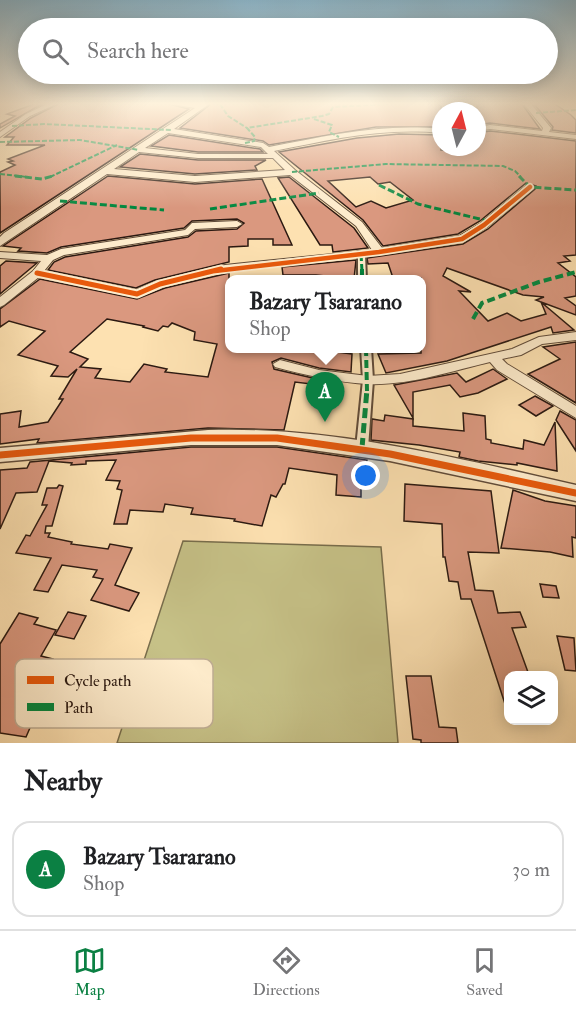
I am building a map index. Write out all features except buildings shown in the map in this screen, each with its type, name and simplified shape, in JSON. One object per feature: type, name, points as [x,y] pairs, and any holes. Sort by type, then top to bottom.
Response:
[{"type":"street","points":[[0,243],[8,235],[157,139]]},
{"type":"street","points":[[221,139],[263,145],[292,172],[359,225],[379,252]]},
{"type":"street","points":[[139,150],[198,156],[272,152],[341,139]]},
{"type":"street","points":[[105,171],[195,178],[292,172]]},
{"type":"street","points":[[37,273],[137,294],[160,284],[225,268],[379,252],[462,239],[484,225],[530,187]]},
{"type":"street","points":[[0,303],[37,273],[49,258],[61,252],[188,232],[192,226],[237,225]]},
{"type":"street","points":[[361,254],[362,275]]},
{"type":"street","points":[[0,255],[49,258]]},
{"type":"street","points":[[280,364],[318,374],[368,380],[400,378],[494,358],[516,352],[538,341],[575,337]]},
{"type":"street","points":[[362,448],[368,380],[366,353]]},
{"type":"street","points":[[494,358],[502,367],[576,413]]},
{"type":"street","points":[[0,455],[32,450],[233,436],[274,438],[362,448],[576,493]]},
{"type":"shaded area","points":[[183,541],[381,547],[398,743],[117,743],[122,728],[213,728],[213,659],[144,659]]},
{"type":"marked path","points":[[245,143],[254,141],[255,139]]},
{"type":"marked path","points":[[0,142],[80,140],[139,150]]},
{"type":"marked path","points":[[0,174],[49,178],[117,145]]},
{"type":"marked path","points":[[292,172],[386,164],[503,166],[515,171],[530,187],[576,190]]},
{"type":"marked path","points":[[379,185],[418,204],[488,221]]},
{"type":"marked path","points":[[210,209],[319,193]]},
{"type":"marked path","points":[[60,201],[164,210]]},
{"type":"marked path","points":[[361,254],[362,275]]},
{"type":"marked path","points":[[473,319],[482,303],[539,282],[576,272]]},
{"type":"marked path","points":[[362,448],[368,380],[366,353]]},
{"type":"cycle path","points":[[37,273],[137,294],[160,284],[225,268],[379,252],[462,239],[484,225],[530,187]]},
{"type":"cycle path","points":[[0,455],[191,438],[277,438],[352,447],[465,468],[576,493]]},
{"type":"place","name":"Bazary Tsararano","points":[[325,422]]}]
